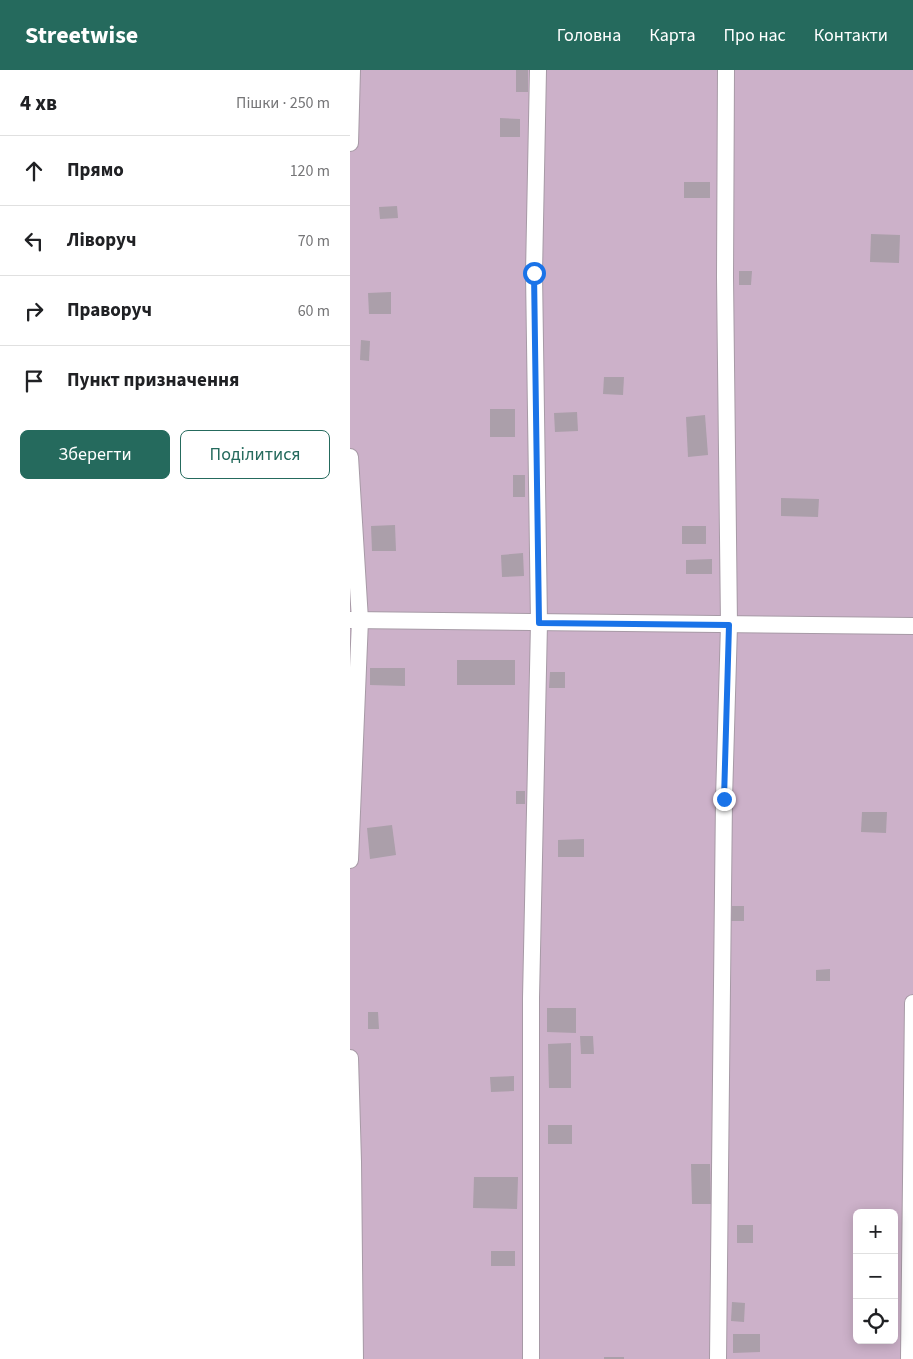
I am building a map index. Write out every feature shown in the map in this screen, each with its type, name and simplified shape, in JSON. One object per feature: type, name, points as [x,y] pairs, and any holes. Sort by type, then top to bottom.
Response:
[{"type":"street","points":[[350,143],[352,70]]},
{"type":"street","points":[[531,1359],[531,998],[539,623],[534,273],[538,70]]},
{"type":"street","points":[[718,1359],[724,799],[729,625],[724,277],[726,70]]},
{"type":"street","points":[[350,457],[355,620],[350,860]]},
{"type":"street","points":[[355,620],[913,626]]},
{"type":"street","points":[[908,1359],[913,1003]]},
{"type":"street","points":[[350,1058],[355,1359]]},
{"type":"shaded area","points":[[350,70],[913,70],[913,1359],[350,1359]]},
{"type":"building","points":[[516,70],[528,70],[528,92],[516,92]]},
{"type":"building","points":[[500,118],[520,119],[520,137],[500,137]]},
{"type":"building","points":[[684,182],[710,182],[710,198],[684,198]]},
{"type":"building","points":[[397,206],[398,218],[380,219],[379,207]]},
{"type":"building","points":[[871,234],[900,235],[899,263],[870,262]]},
{"type":"building","points":[[739,271],[752,271],[751,285],[739,285]]},
{"type":"building","points":[[391,292],[391,314],[369,314],[368,293]]},
{"type":"building","points":[[361,340],[370,341],[369,361],[360,360]]},
{"type":"building","points":[[604,377],[624,377],[623,395],[603,394]]},
{"type":"building","points":[[490,409],[515,409],[515,437],[490,437]]},
{"type":"building","points":[[577,412],[578,431],[555,432],[554,413]]},
{"type":"building","points":[[705,415],[708,455],[688,457],[686,417]]},
{"type":"building","points":[[513,475],[525,475],[525,497],[513,497]]},
{"type":"building","points":[[781,498],[819,499],[818,517],[781,516]]},
{"type":"building","points":[[395,525],[396,551],[372,551],[371,526]]},
{"type":"building","points":[[682,526],[706,526],[706,544],[682,544]]},
{"type":"building","points":[[523,553],[524,576],[502,577],[501,555]]},
{"type":"building","points":[[712,559],[712,574],[686,574],[686,560]]},
{"type":"building","points":[[457,660],[515,660],[515,685],[457,685]]},
{"type":"building","points":[[370,668],[405,668],[405,686],[370,685]]},
{"type":"building","points":[[550,672],[565,672],[565,688],[549,688]]},
{"type":"building","points":[[516,791],[525,791],[525,804],[516,804]]},
{"type":"building","points":[[862,812],[887,812],[886,833],[861,832]]},
{"type":"building","points":[[392,825],[396,855],[370,859],[367,828]]},
{"type":"building","points":[[584,839],[584,857],[558,857],[558,840]]},
{"type":"building","points":[[732,906],[744,906],[744,921],[731,921]]},
{"type":"building","points":[[830,969],[830,981],[816,981],[816,970]]},
{"type":"building","points":[[547,1008],[576,1008],[576,1033],[547,1032]]},
{"type":"building","points":[[368,1012],[378,1012],[379,1029],[368,1029]]},
{"type":"building","points":[[580,1036],[593,1036],[594,1054],[581,1054]]},
{"type":"building","points":[[571,1043],[571,1088],[549,1088],[548,1044]]},
{"type":"building","points":[[514,1076],[514,1091],[491,1092],[490,1077]]},
{"type":"building","points":[[548,1125],[572,1125],[572,1144],[548,1144]]},
{"type":"building","points":[[691,1164],[710,1164],[711,1204],[692,1204]]},
{"type":"building","points":[[474,1177],[518,1177],[517,1209],[473,1208]]},
{"type":"building","points":[[737,1225],[753,1225],[753,1243],[737,1243]]},
{"type":"building","points":[[491,1251],[515,1251],[515,1266],[491,1266]]},
{"type":"building","points":[[732,1302],[745,1303],[744,1322],[731,1321]]},
{"type":"building","points":[[733,1334],[760,1334],[760,1352],[733,1353]]},
{"type":"building","points":[[604,1357],[624,1357],[624,1359],[604,1359]]},
{"type":"route","points":[[534,273],[539,623],[729,625],[724,799]]}]
